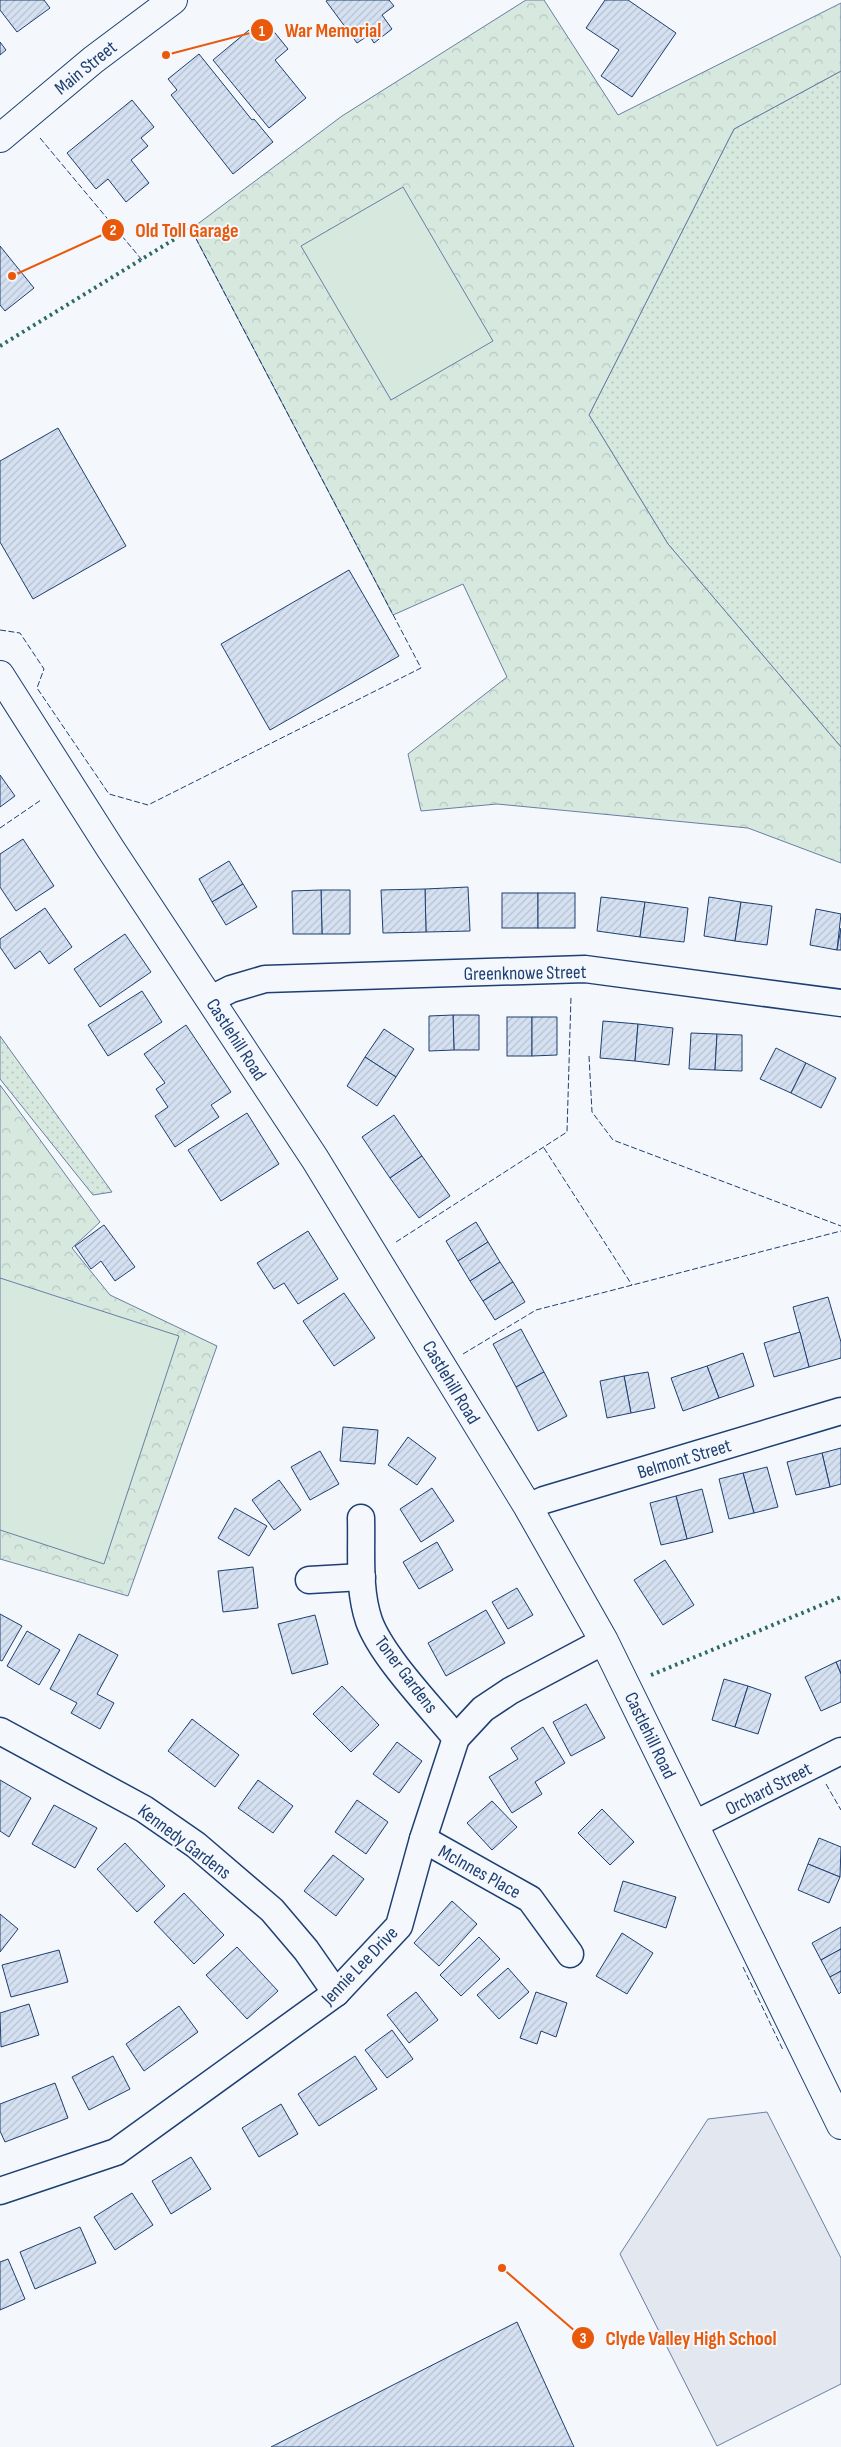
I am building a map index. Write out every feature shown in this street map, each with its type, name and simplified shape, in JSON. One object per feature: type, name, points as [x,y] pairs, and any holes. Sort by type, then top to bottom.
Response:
[{"type":"main road","name":"Main Street","points":[[0,138],[93,60],[173,0]]},
{"type":"main road","name":"Castlehill Road","points":[[0,675],[110,848],[315,1159],[528,1507],[604,1641],[841,2125]]},
{"type":"street","name":"Greenknowe Street","points":[[211,999],[232,989],[266,979],[585,969],[841,1003]]},
{"type":"street","name":"Belmont Street","points":[[528,1507],[544,1500],[841,1411]]},
{"type":"street","name":"Toner Gardens","points":[[361,1518],[362,1577],[370,1622],[387,1654],[456,1738]]},
{"type":"street","points":[[309,1580],[362,1577]]},
{"type":"street","name":"Jennie Lee Drive","points":[[0,2191],[116,2152],[336,1992],[399,1926],[423,1839],[456,1738],[484,1709],[510,1691],[604,1641]]},
{"type":"street","name":"Kennedy Gardens","points":[[0,1731],[144,1809],[196,1845],[272,1910],[306,1950],[336,1992]]},
{"type":"street","name":"Orchard Street","points":[[695,1824],[841,1751]]},
{"type":"street","name":"McInnes Place","points":[[423,1839],[530,1899],[570,1954]]},
{"type":"green space","points":[[526,0],[544,0],[618,115],[841,3],[841,71],[734,129],[589,415],[668,544],[841,747],[841,863],[748,828],[497,804],[421,811],[408,754],[507,677],[463,584],[393,615],[191,229],[342,116]]},
{"type":"green space","points":[[841,71],[841,747],[668,544],[589,415],[734,129]]},
{"type":"green space","points":[[403,187],[493,341],[391,400],[301,246]]},
{"type":"green space","points":[[0,1036],[112,1192],[93,1195],[0,1079]]},
{"type":"green space","points":[[0,1085],[100,1222],[72,1248],[110,1295],[217,1346],[128,1596],[0,1559]]},
{"type":"green space","points":[[0,1278],[179,1336],[104,1564],[0,1530]]},
{"type":"shaded area","points":[[767,2112],[841,2258],[841,2384],[717,2446],[620,2254],[708,2119]]},
{"type":"building","points":[[0,0],[44,0],[50,8],[17,32],[0,10]]},
{"type":"building","points":[[389,0],[394,6],[382,15],[392,29],[374,43],[369,35],[357,43],[326,1]]},
{"type":"building","points":[[605,0],[628,0],[676,33],[632,97],[601,76],[619,50],[586,28]]},
{"type":"building","points":[[271,28],[288,49],[275,60],[306,98],[269,128],[213,60],[249,30],[257,39]]},
{"type":"building","points":[[0,42],[6,50],[0,55]]},
{"type":"building","points":[[199,54],[252,120],[254,119],[273,142],[233,174],[171,95],[177,90],[168,79]]},
{"type":"building","points":[[132,100],[154,127],[141,138],[148,146],[131,160],[149,183],[126,202],[108,179],[96,189],[67,153]]},
{"type":"building","points":[[0,246],[34,288],[5,311],[0,305]]},
{"type":"building","points":[[58,428],[126,546],[33,599],[0,542],[0,461]]},
{"type":"building","points":[[349,570],[399,656],[270,730],[221,644]]},
{"type":"building","points":[[0,775],[15,796],[0,807]]},
{"type":"building","points":[[23,839],[54,886],[16,911],[0,887],[0,854]]},
{"type":"building","points":[[229,861],[243,884],[212,902],[199,879]]},
{"type":"building","points":[[243,884],[257,907],[226,925],[212,902]]},
{"type":"building","points":[[468,887],[470,931],[426,932],[425,889]]},
{"type":"building","points":[[425,889],[426,932],[383,933],[381,890]]},
{"type":"building","points":[[321,890],[350,890],[350,934],[322,934]]},
{"type":"building","points":[[321,890],[322,934],[293,934],[292,891]]},
{"type":"building","points":[[502,893],[538,893],[538,928],[502,928]]},
{"type":"building","points":[[538,893],[575,893],[575,928],[538,928]]},
{"type":"building","points":[[601,897],[645,902],[640,937],[597,931]]},
{"type":"building","points":[[709,897],[741,902],[735,941],[704,936]]},
{"type":"building","points":[[645,902],[688,908],[684,942],[640,937]]},
{"type":"building","points":[[741,902],[772,906],[767,945],[735,941]]},
{"type":"building","points":[[45,908],[72,947],[49,964],[40,951],[15,969],[0,947],[0,939]]},
{"type":"building","points":[[816,909],[841,914],[837,950],[810,945]]},
{"type":"building","points":[[841,928],[841,950],[837,950]]},
{"type":"building","points":[[125,934],[151,972],[100,1007],[74,969]]},
{"type":"building","points":[[142,991],[162,1022],[108,1056],[88,1025]]},
{"type":"building","points":[[453,1015],[479,1015],[479,1050],[454,1050]]},
{"type":"building","points":[[453,1015],[454,1050],[429,1051],[429,1016]]},
{"type":"building","points":[[507,1017],[532,1017],[532,1056],[507,1056]]},
{"type":"building","points":[[532,1017],[557,1017],[557,1055],[532,1056]]},
{"type":"building","points":[[603,1021],[638,1024],[635,1061],[600,1058]]},
{"type":"building","points":[[638,1024],[673,1028],[669,1065],[635,1061]]},
{"type":"building","points":[[186,1025],[231,1092],[211,1105],[219,1117],[175,1147],[155,1116],[168,1107],[156,1089],[165,1083],[144,1054]]},
{"type":"building","points":[[384,1029],[414,1049],[396,1077],[365,1057]]},
{"type":"building","points":[[691,1033],[717,1034],[715,1070],[689,1069]]},
{"type":"building","points":[[717,1034],[742,1035],[742,1071],[715,1070]]},
{"type":"building","points":[[776,1048],[806,1063],[791,1093],[760,1079]]},
{"type":"building","points":[[365,1057],[396,1077],[377,1106],[347,1086]]},
{"type":"building","points":[[806,1063],[836,1078],[821,1108],[791,1093]]},
{"type":"building","points":[[247,1113],[279,1164],[221,1201],[188,1150]]},
{"type":"building","points":[[394,1115],[422,1156],[390,1178],[362,1137]]},
{"type":"building","points":[[422,1156],[450,1196],[419,1218],[390,1178]]},
{"type":"building","points":[[476,1222],[488,1242],[458,1261],[446,1241]]},
{"type":"building","points":[[104,1225],[135,1267],[115,1281],[101,1261],[91,1269],[75,1246]]},
{"type":"building","points":[[308,1231],[338,1279],[298,1304],[284,1283],[274,1289],[257,1263]]},
{"type":"building","points":[[488,1242],[500,1262],[470,1281],[458,1261]]},
{"type":"building","points":[[500,1262],[513,1282],[483,1301],[470,1281]]},
{"type":"building","points":[[513,1282],[525,1302],[495,1320],[483,1301]]},
{"type":"building","points":[[344,1293],[375,1338],[334,1366],[303,1321]]},
{"type":"building","points":[[828,1297],[841,1342],[841,1358],[809,1367],[793,1307]]},
{"type":"building","points":[[521,1329],[544,1372],[516,1387],[493,1344]]},
{"type":"building","points":[[800,1332],[809,1367],[774,1377],[764,1343]]},
{"type":"building","points":[[743,1353],[754,1386],[719,1398],[707,1366]]},
{"type":"building","points":[[707,1366],[719,1398],[683,1411],[671,1378]]},
{"type":"building","points":[[544,1372],[567,1416],[538,1431],[516,1387]]},
{"type":"building","points":[[648,1372],[655,1408],[631,1413],[624,1376]]},
{"type":"building","points":[[624,1376],[631,1413],[607,1418],[600,1381]]},
{"type":"building","points":[[343,1427],[378,1430],[375,1464],[340,1461]]},
{"type":"building","points":[[408,1437],[436,1458],[417,1485],[388,1465]]},
{"type":"building","points":[[841,1448],[841,1484],[830,1487],[822,1453]]},
{"type":"building","points":[[320,1451],[339,1484],[310,1500],[291,1467]]},
{"type":"building","points":[[822,1453],[830,1487],[796,1495],[787,1462]]},
{"type":"building","points":[[767,1467],[778,1507],[754,1513],[743,1473]]},
{"type":"building","points":[[743,1473],[754,1513],[729,1519],[719,1479]]},
{"type":"building","points":[[279,1480],[301,1510],[274,1530],[252,1500]]},
{"type":"building","points":[[432,1488],[454,1521],[421,1542],[400,1509]]},
{"type":"building","points":[[702,1489],[713,1532],[687,1539],[676,1496]]},
{"type":"building","points":[[676,1496],[687,1539],[661,1545],[650,1503]]},
{"type":"building","points":[[235,1508],[267,1526],[249,1556],[218,1538]]},
{"type":"building","points":[[437,1542],[453,1570],[419,1589],[403,1562]]},
{"type":"building","points":[[665,1560],[694,1605],[663,1625],[634,1580]]},
{"type":"building","points":[[253,1567],[258,1608],[223,1612],[218,1571]]},
{"type":"building","points":[[517,1588],[533,1615],[508,1629],[492,1602]]},
{"type":"building","points":[[486,1610],[505,1643],[446,1676],[428,1643]]},
{"type":"building","points":[[0,1614],[22,1626],[2,1661],[0,1660]]},
{"type":"building","points":[[315,1615],[328,1664],[292,1674],[278,1624]]},
{"type":"building","points":[[27,1631],[60,1650],[39,1685],[7,1666]]},
{"type":"building","points":[[79,1634],[118,1655],[97,1694],[114,1703],[100,1729],[71,1713],[77,1703],[50,1689]]},
{"type":"building","points":[[841,1660],[841,1674],[836,1662]]},
{"type":"building","points":[[836,1662],[841,1674],[841,1702],[821,1711],[805,1677]]},
{"type":"building","points":[[724,1679],[748,1686],[735,1727],[712,1720]]},
{"type":"building","points":[[342,1686],[379,1725],[351,1752],[313,1714]]},
{"type":"building","points":[[748,1686],[771,1694],[758,1734],[735,1727]]},
{"type":"building","points":[[586,1704],[605,1738],[571,1756],[553,1722]]},
{"type":"building","points":[[192,1719],[239,1755],[215,1787],[168,1751]]},
{"type":"building","points":[[543,1727],[565,1763],[535,1782],[542,1794],[512,1813],[489,1777],[518,1759],[511,1748]]},
{"type":"building","points":[[397,1742],[422,1761],[399,1793],[373,1774]]},
{"type":"building","points":[[0,1780],[31,1798],[9,1837],[0,1831]]},
{"type":"building","points":[[258,1780],[293,1806],[273,1833],[238,1808]]},
{"type":"building","points":[[357,1800],[388,1822],[366,1854],[335,1832]]},
{"type":"building","points":[[492,1801],[517,1827],[492,1850],[467,1823]]},
{"type":"building","points":[[54,1805],[97,1828],[75,1868],[32,1844]]},
{"type":"building","points":[[602,1809],[634,1842],[610,1865],[578,1833]]},
{"type":"building","points":[[819,1838],[841,1847],[840,1877],[808,1864]]},
{"type":"building","points":[[125,1843],[165,1886],[137,1912],[97,1869]]},
{"type":"building","points":[[333,1855],[364,1879],[336,1916],[304,1891]]},
{"type":"building","points":[[808,1864],[840,1877],[829,1903],[798,1890]]},
{"type":"building","points":[[623,1881],[676,1897],[666,1928],[614,1911]]},
{"type":"building","points":[[184,1893],[224,1935],[194,1964],[154,1922]]},
{"type":"building","points":[[452,1901],[477,1924],[439,1966],[414,1943]]},
{"type":"building","points":[[0,1914],[18,1929],[0,1952]]},
{"type":"building","points":[[841,1927],[841,1949],[821,1960],[812,1943]]},
{"type":"building","points":[[622,1933],[653,1953],[627,1994],[596,1976]]},
{"type":"building","points":[[479,1937],[500,1959],[461,1996],[440,1975]]},
{"type":"building","points":[[237,1947],[278,1991],[247,2019],[206,1975]]},
{"type":"building","points":[[841,1949],[841,1971],[830,1977],[821,1960]]},
{"type":"building","points":[[59,1950],[68,1982],[11,1997],[2,1965]]},
{"type":"building","points":[[508,1968],[529,1992],[499,2019],[477,1995]]},
{"type":"building","points":[[841,1971],[841,1992],[839,1994],[830,1977]]},
{"type":"building","points":[[416,1992],[438,2020],[409,2043],[387,2015]]},
{"type":"building","points":[[536,1992],[567,2003],[556,2037],[541,2031],[537,2044],[520,2038]]},
{"type":"building","points":[[29,2004],[39,2035],[1,2047],[0,2013]]},
{"type":"building","points":[[179,2006],[198,2032],[144,2071],[126,2044]]},
{"type":"building","points":[[392,2030],[413,2059],[387,2078],[365,2050]]},
{"type":"building","points":[[113,2056],[130,2089],[89,2110],[72,2077]]},
{"type":"building","points":[[355,2056],[377,2089],[319,2126],[298,2094]]},
{"type":"building","points":[[55,2083],[68,2118],[5,2142],[0,2131],[0,2104]]},
{"type":"building","points":[[281,2104],[298,2134],[259,2157],[242,2128]]},
{"type":"building","points":[[191,2157],[211,2189],[171,2214],[152,2181]]},
{"type":"building","points":[[132,2193],[153,2225],[115,2250],[94,2217]]},
{"type":"building","points":[[80,2227],[96,2263],[35,2289],[20,2252]]},
{"type":"building","points":[[8,2259],[25,2299],[0,2310],[0,2262]]},
{"type":"building","points":[[517,2322],[574,2447],[271,2447]]},
{"type":"hedge","points":[[0,346],[191,229]]},
{"type":"hedge","points":[[651,1675],[841,1597]]},
{"type":"fence","points":[[40,138],[142,260]]},
{"type":"fence","points":[[0,630],[20,633],[44,669],[37,688],[109,794],[148,805],[421,668],[191,229]]},
{"type":"fence","points":[[0,828],[41,800]]},
{"type":"fence","points":[[396,1242],[567,1132],[571,996]]},
{"type":"fence","points":[[589,1056],[592,1112],[613,1140],[841,1226]]},
{"type":"fence","points":[[544,1148],[632,1285]]},
{"type":"fence","points":[[463,1354],[536,1310],[841,1231]]},
{"type":"fence","points":[[826,1784],[841,1810]]},
{"type":"fence","points":[[743,1967],[783,2050]]},
{"type":"place","name":"War Memorial","points":[[166,55]]},
{"type":"place","name":"Old Toll Garage","points":[[12,276]]},
{"type":"place","name":"Clyde Valley High School","points":[[502,2268]]}]
